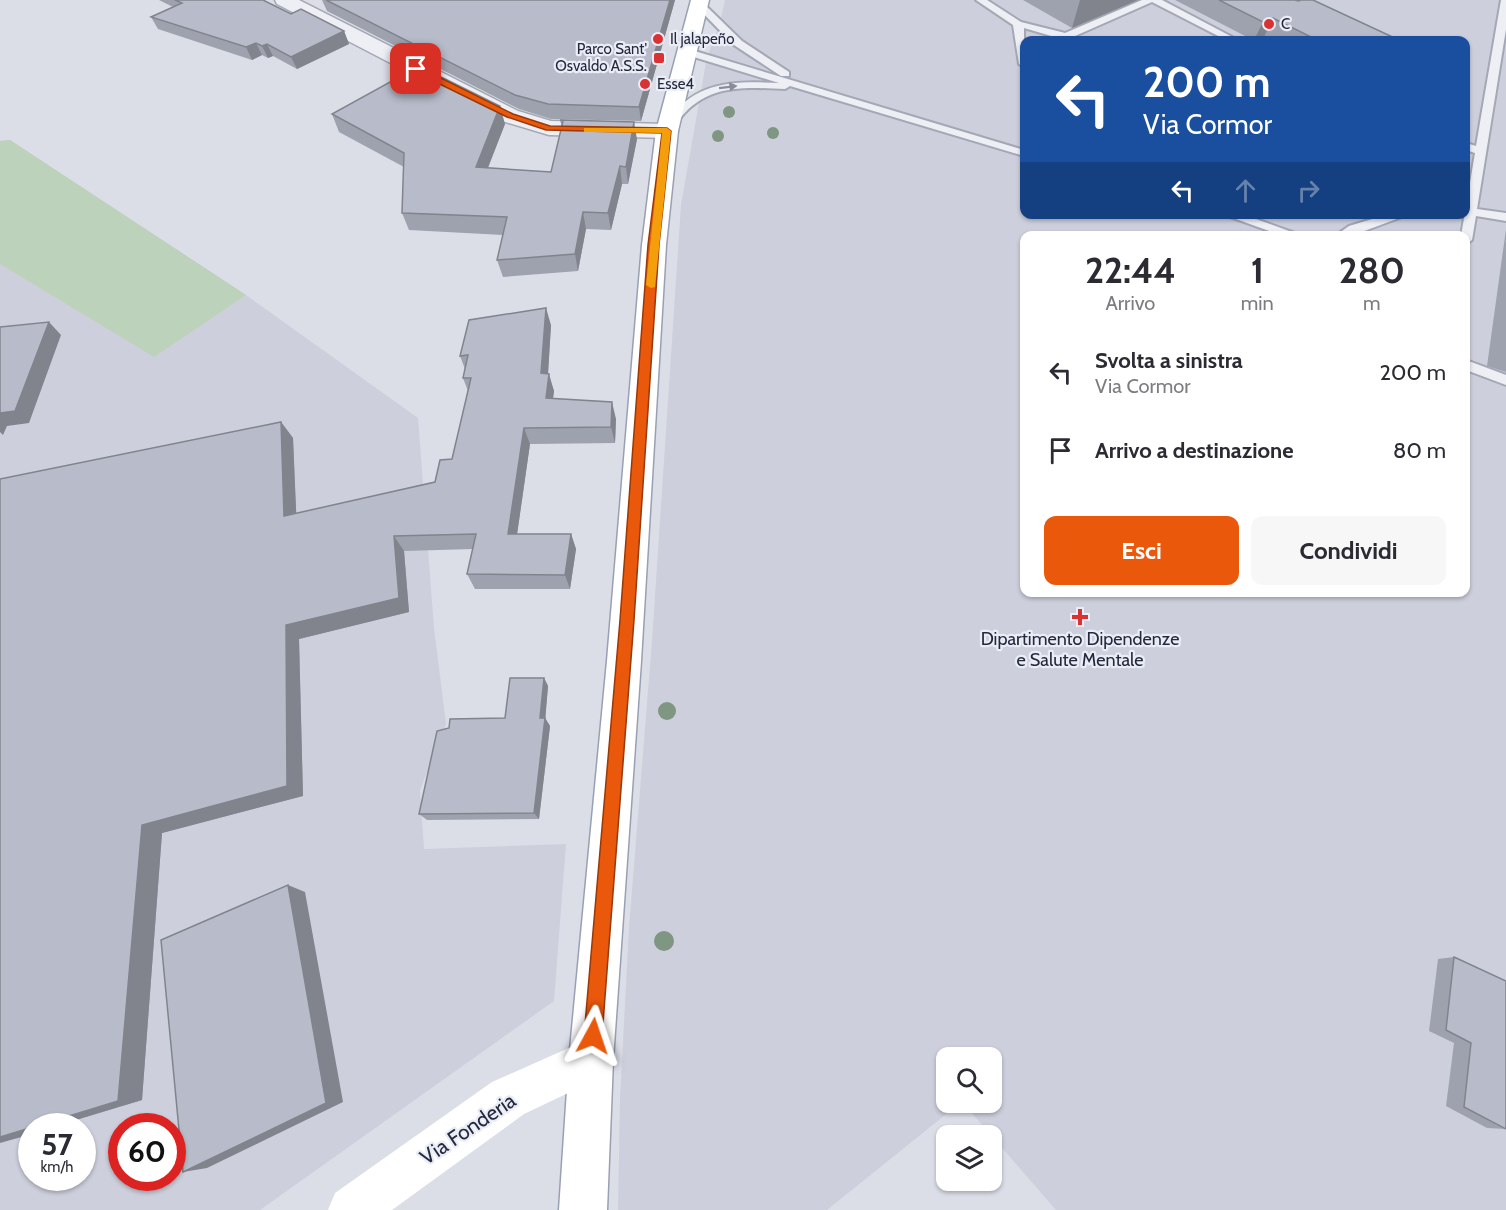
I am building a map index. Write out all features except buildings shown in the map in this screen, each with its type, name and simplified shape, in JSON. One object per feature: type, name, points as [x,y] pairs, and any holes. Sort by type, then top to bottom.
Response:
[{"type":"main road","points":[[583,1210],[591,1060],[627,620],[654,245],[667,131],[699,2]]},
{"type":"main road","name":"Via Fonderia","points":[[352,1210],[508,1098],[591,1060]]},
{"type":"street","points":[[284,0],[510,116],[549,128],[667,131]]},
{"type":"lane","points":[[981,0],[1018,24],[1061,36]]},
{"type":"lane","points":[[1067,36],[1153,0],[1225,36]]},
{"type":"lane","points":[[1470,202],[1481,151],[1506,0]]},
{"type":"lane","points":[[699,2],[738,43],[781,72],[813,88]]},
{"type":"lane","points":[[1018,24],[1020,37]]},
{"type":"lane","points":[[687,52],[1020,152]]},
{"type":"lane","points":[[667,131],[678,110],[700,93],[745,85],[813,88]]},
{"type":"lane","points":[[1470,148],[1481,151]]},
{"type":"lane","points":[[1470,211],[1506,217]]},
{"type":"lane","points":[[1244,219],[1281,231]]},
{"type":"lane","points":[[1350,231],[1387,219]]},
{"type":"lane","points":[[1470,366],[1506,380]]},
{"type":"shaded area","name":"Dipartimento Dipendenze e Salute Mentale","points":[[725,0],[1506,0],[1506,1210],[1056,1210],[1002,1148],[1002,1125],[982,1125],[972,1113],[1002,1113],[1002,1047],[936,1047],[936,1113],[948,1113],[827,1210],[618,1210],[620,1099],[629,928],[652,641],[681,205],[707,57],[719,26]]},
{"type":"shaded area","points":[[10,140],[246,295],[418,418],[434,628],[446,724],[420,790],[424,849],[566,844],[554,1001],[260,1210],[0,1210],[0,141]]},
{"type":"green space","points":[[10,140],[246,295],[154,357],[0,264],[0,141]]},
{"type":"slow traffic","points":[[587,130],[667,131],[651,285]]},
{"type":"place","name":"C","points":[[1269,24]]},
{"type":"place","name":"Il jalapeño","points":[[658,39]]},
{"type":"place","name":"Parco Sant' Osvaldo A.S.S.","points":[[659,58]]},
{"type":"place","name":"Esse4","points":[[645,84]]},
{"type":"place","name":"Dipartimento Dipendenze e Salute Mentale","points":[[1080,617]]},
{"type":"route","points":[[416,69],[510,116],[549,128],[667,131],[654,245],[627,620],[593,1036]]}]
